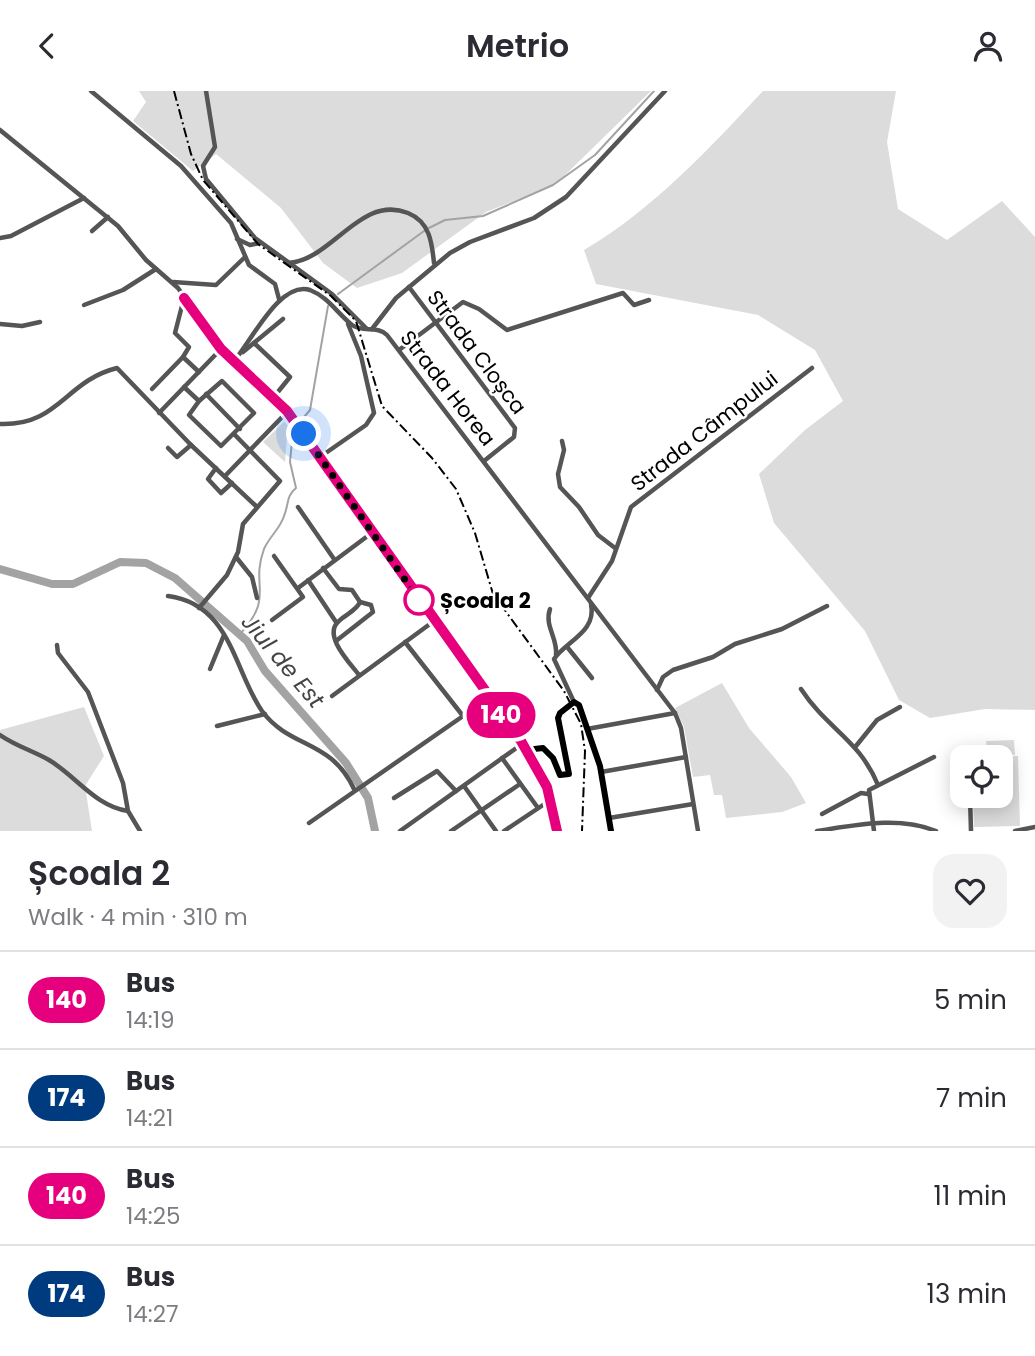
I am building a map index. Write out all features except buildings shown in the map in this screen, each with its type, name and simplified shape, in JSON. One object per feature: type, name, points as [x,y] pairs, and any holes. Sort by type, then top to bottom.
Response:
[{"type":"main road","points":[[524,747],[543,748],[553,758],[560,775],[569,774],[558,718],[560,713],[574,702],[579,705],[601,772],[611,831]]},
{"type":"main road","points":[[524,747],[552,799],[557,831]]},
{"type":"street","points":[[92,91],[181,166],[231,223],[249,265],[275,284],[279,300],[236,359]]},
{"type":"street","points":[[206,91],[215,147],[203,172],[260,243],[332,294],[369,329],[387,307],[434,264],[462,246],[534,218],[566,197],[665,91]]},
{"type":"street","points":[[0,130],[108,217],[156,269],[173,282],[221,349],[236,359],[287,411],[524,747],[502,758],[400,831]]},
{"type":"street","points":[[0,238],[11,236],[83,198]]},
{"type":"street","points":[[286,263],[315,255],[367,216],[380,210],[410,213],[427,229],[434,264]]},
{"type":"street","points":[[92,231],[108,217]]},
{"type":"street","points":[[237,239],[250,245],[260,243]]},
{"type":"street","points":[[173,282],[216,285],[245,257]]},
{"type":"street","points":[[84,305],[123,290],[156,269]]},
{"type":"street","name":"Strada Cloșca","points":[[409,287],[515,428],[514,437],[484,461]]},
{"type":"street","name":"Strada Horea","points":[[279,300],[297,289],[309,290],[355,327],[384,331],[673,711]]},
{"type":"street","points":[[399,349],[463,302],[480,309],[507,330],[624,293],[634,305],[649,300]]},
{"type":"street","points":[[152,389],[183,357],[189,347],[175,333],[184,298]]},
{"type":"street","points":[[320,457],[366,425],[374,413],[356,340],[343,315]]},
{"type":"street","points":[[236,359],[283,319]]},
{"type":"street","points":[[0,324],[22,326],[40,322]]},
{"type":"street","points":[[254,343],[290,377],[273,398]]},
{"type":"street","points":[[159,413],[221,349]]},
{"type":"street","points":[[183,357],[199,372]]},
{"type":"street","points":[[0,424],[34,421],[54,409],[78,386],[117,368],[191,445],[257,506]]},
{"type":"street","name":"Strada Câmpului","points":[[568,648],[590,619],[588,593],[610,564],[631,507],[812,368]]},
{"type":"street","points":[[219,382],[225,382],[253,409],[253,415],[223,446],[189,415],[206,394],[219,382]]},
{"type":"street","points":[[184,387],[199,401]]},
{"type":"street","points":[[206,394],[240,429]]},
{"type":"street","points":[[225,476],[287,411]]},
{"type":"street","points":[[203,604],[224,581],[236,557],[243,524],[280,481],[235,435]]},
{"type":"street","points":[[562,441],[564,450],[558,474],[560,487],[579,507],[598,535],[615,548]]},
{"type":"street","points":[[168,448],[177,457],[191,445]]},
{"type":"street","points":[[216,468],[208,479],[215,487],[222,493],[232,483]]},
{"type":"street","points":[[298,507],[334,559]]},
{"type":"street","points":[[298,588],[373,532]]},
{"type":"street","points":[[272,620],[302,600],[298,588],[274,556]]},
{"type":"street","points":[[236,557],[252,577],[257,598]]},
{"type":"street","points":[[323,568],[339,590],[354,591],[360,602],[371,605],[373,612],[336,641]]},
{"type":"street","points":[[308,580],[336,622]]},
{"type":"street","points":[[168,596],[203,604],[235,648],[250,689],[265,714],[289,735],[317,747],[333,758],[355,788]]},
{"type":"street","points":[[359,675],[336,641],[333,629],[336,622],[360,602]]},
{"type":"street","points":[[657,691],[663,677],[673,670],[713,657],[734,644],[797,623],[827,606]]},
{"type":"street","points":[[550,609],[548,620],[557,646],[555,662],[574,702]]},
{"type":"street","points":[[332,696],[434,621]]},
{"type":"street","points":[[210,669],[224,635]]},
{"type":"street","points":[[405,642],[463,716]]},
{"type":"street","points":[[57,645],[58,653],[88,692],[123,783],[128,811],[140,831]]},
{"type":"street","points":[[556,655],[568,648],[592,678]]},
{"type":"street","points":[[802,689],[819,715],[856,746],[878,785]]},
{"type":"street","points":[[309,823],[355,788],[489,698]]},
{"type":"street","points":[[856,746],[877,720],[900,708]]},
{"type":"street","points":[[587,729],[673,711],[681,728],[698,831]]},
{"type":"street","points":[[217,726],[265,714]]},
{"type":"street","points":[[0,735],[29,753],[50,761],[80,787],[103,801],[128,811]]},
{"type":"street","points":[[601,772],[685,757]]},
{"type":"street","points":[[868,794],[878,785],[934,757]]},
{"type":"street","points":[[502,758],[538,808]]},
{"type":"street","points":[[394,798],[437,771],[456,791]]},
{"type":"street","points":[[451,831],[520,783]]},
{"type":"street","points":[[464,786],[496,831]]},
{"type":"street","points":[[822,814],[861,793],[868,794]]},
{"type":"street","points":[[868,794],[874,831]]},
{"type":"street","points":[[504,831],[552,799]]},
{"type":"street","points":[[609,818],[693,804]]},
{"type":"street","points":[[970,808],[971,831]]},
{"type":"street","points":[[817,831],[873,822],[908,824],[936,831]]},
{"type":"street","points":[[1015,831],[1035,827]]},
{"type":"shaded area","points":[[139,91],[651,91],[556,184],[486,212],[402,273],[357,288],[323,263],[281,208],[216,154],[193,171],[133,121],[146,102]]},
{"type":"shaded area","points":[[763,91],[896,91],[887,142],[898,209],[947,240],[1002,201],[1035,237],[1035,710],[985,709],[930,718],[899,700],[865,631],[774,523],[759,474],[805,430],[843,401],[815,350],[758,315],[596,284],[584,250],[609,235],[656,198],[701,156]]},
{"type":"shaded area","points":[[286,420],[288,424],[285,462],[263,442]]},
{"type":"shaded area","points":[[722,683],[749,728],[791,777],[806,803],[782,812],[726,818],[722,795],[714,795],[710,775],[693,777],[684,727],[675,708]]},
{"type":"shaded area","points":[[84,707],[104,756],[85,786],[92,831],[0,831],[0,730]]},
{"type":"shaded area","points":[[1014,740],[1015,755],[1013,745],[986,745],[986,741]]},
{"type":"shaded area","points":[[1013,756],[1018,756],[1020,826],[974,827],[973,808],[1013,808]]},
{"type":"waterway","points":[[429,228],[445,220],[483,216],[553,185],[595,155],[654,91]]},
{"type":"waterway","points":[[338,294],[424,231]]},
{"type":"waterway","points":[[300,422],[310,410],[328,306]]},
{"type":"waterway","points":[[240,634],[257,610],[260,562],[264,549],[282,521],[289,497],[296,488],[290,462],[293,430]]},
{"type":"waterway","name":"Jiul de Est","points":[[0,569],[52,584],[73,584],[120,562],[146,563],[175,578],[247,641],[265,671],[346,763],[368,798],[375,831]]},
{"type":"railway","points":[[174,91],[191,154],[203,180],[258,244],[331,296],[356,321],[382,406],[432,458],[456,489],[475,533],[493,594],[564,691],[581,724],[585,751],[582,831]]},
{"type":"bus line","name":"140","points":[[184,298],[221,349],[287,411],[521,741],[547,787],[554,808],[557,831]]},
{"type":"place","name":"Școala 2","points":[[419,600]]},
{"type":"route","points":[[304,434],[419,600]]}]
